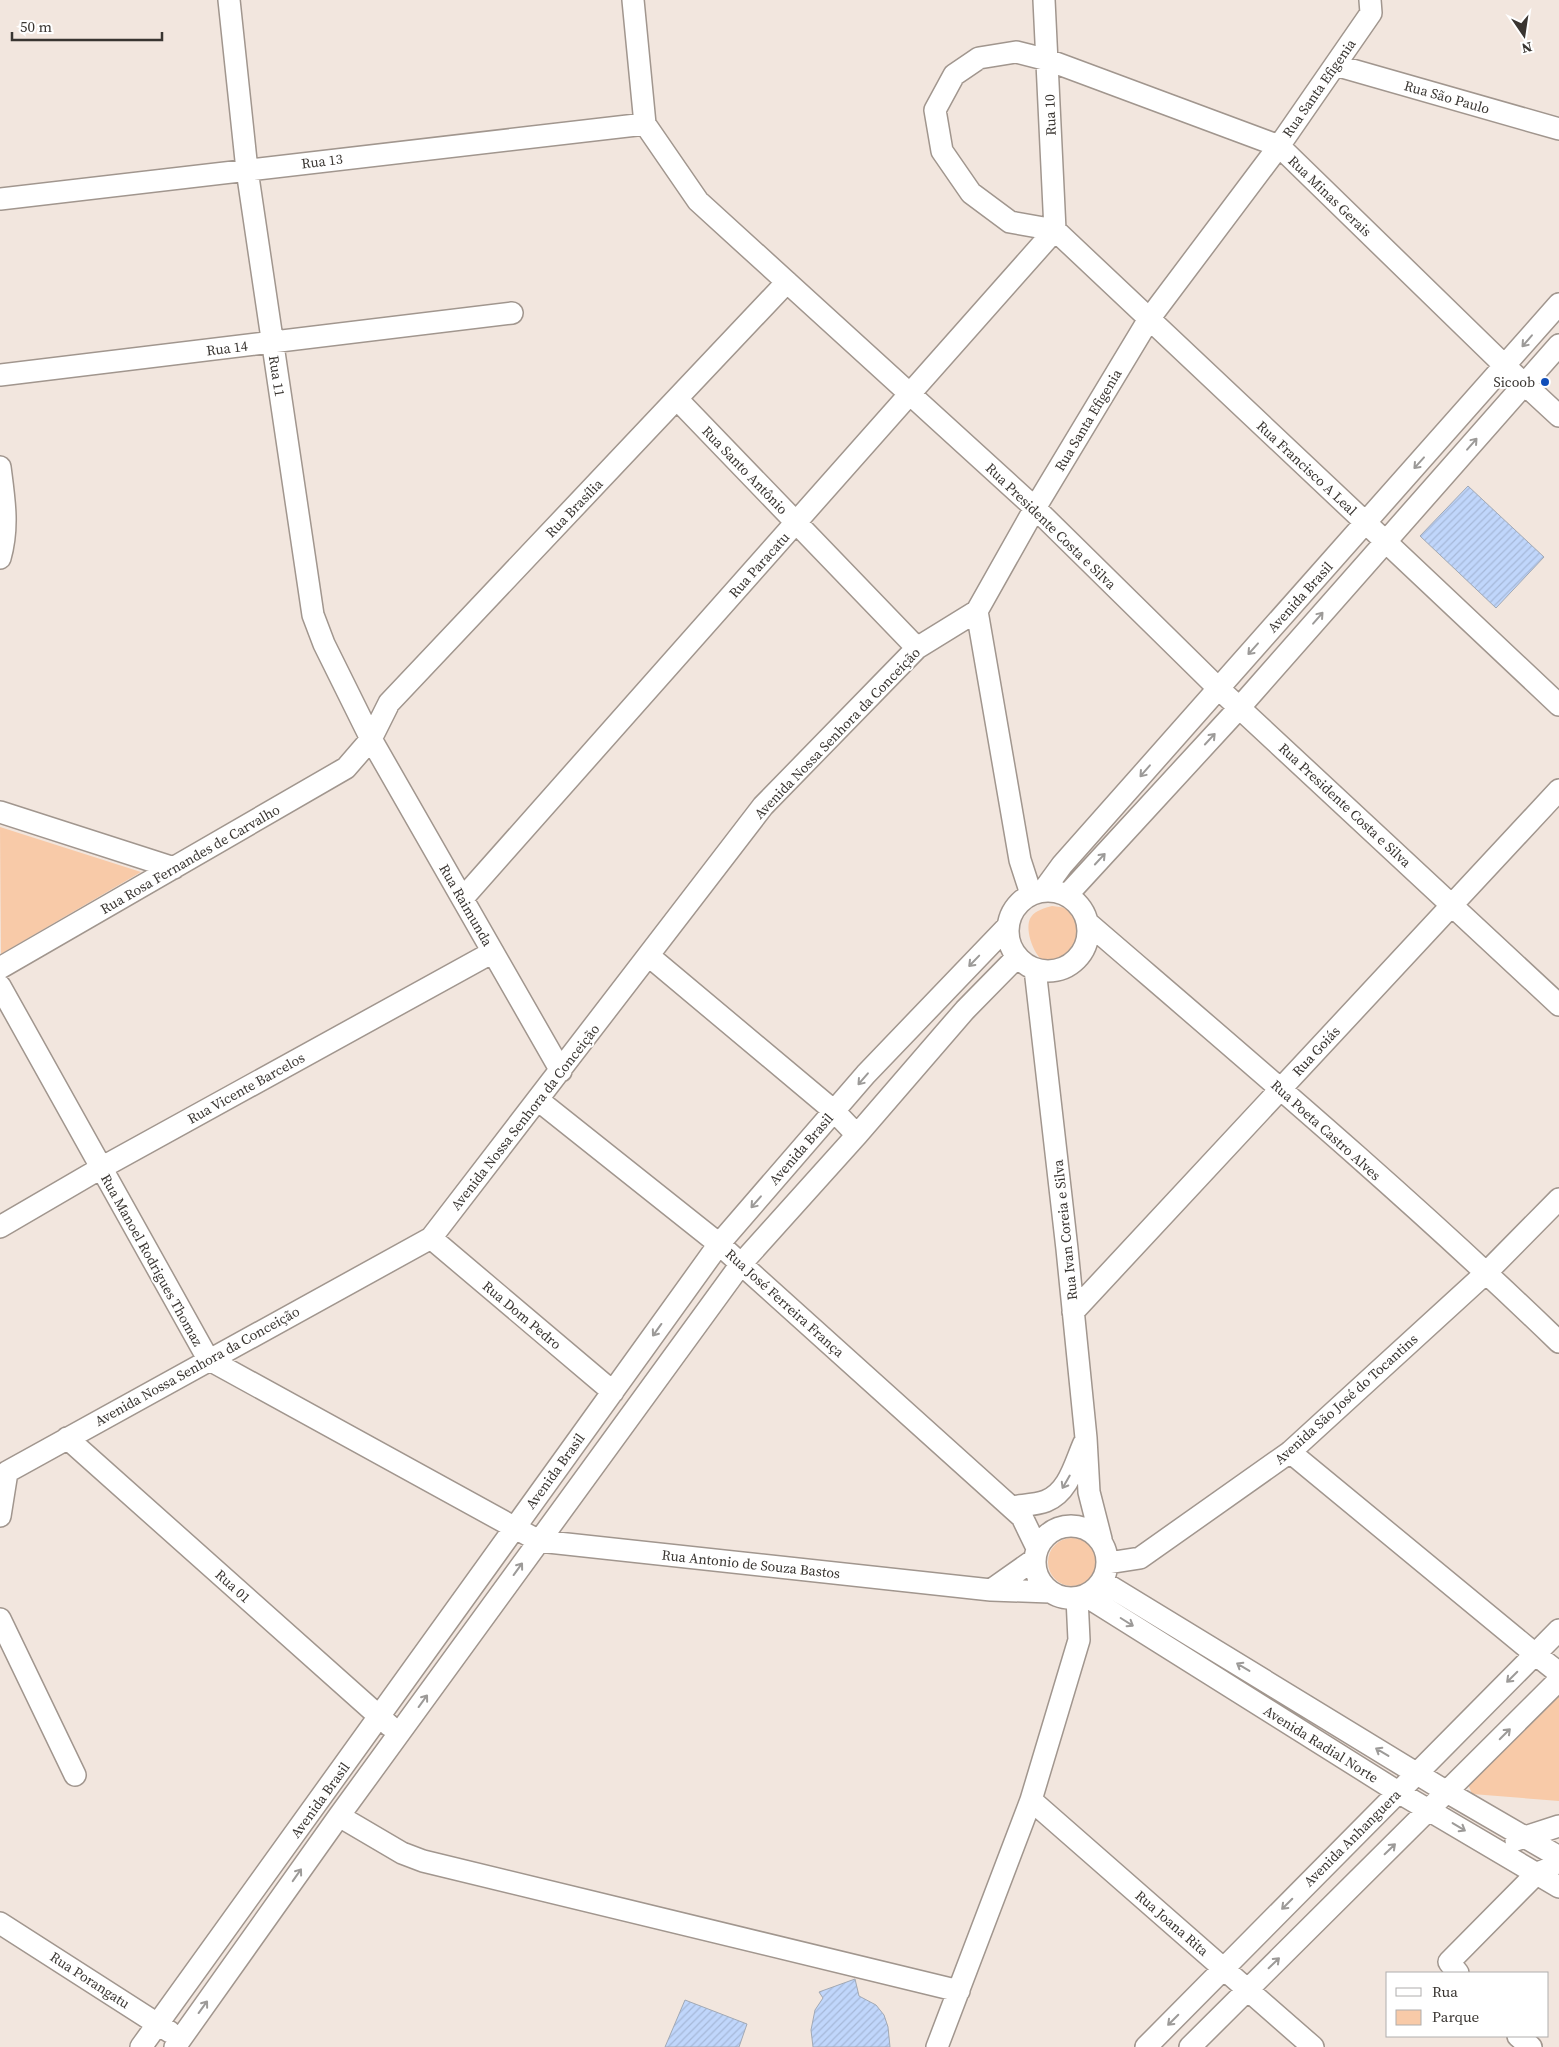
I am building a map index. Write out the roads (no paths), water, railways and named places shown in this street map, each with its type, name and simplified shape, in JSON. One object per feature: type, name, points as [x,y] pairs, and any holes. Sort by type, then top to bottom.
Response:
[{"type":"street","name":"Rua 11","points":[[229,0],[247,170],[313,615],[324,644],[371,739]]},
{"type":"street","name":"Rua Presidente Costa e Silva","points":[[633,0],[645,124],[698,201],[1035,508],[1218,688],[1559,1006]]},
{"type":"street","name":"Rua 10","points":[[1044,0],[1055,230]]},
{"type":"street","name":"Rua Santa Efigenia","points":[[977,611],[1035,508],[1149,319],[1279,146],[1374,4]]},
{"type":"street","name":"Rua Minas Gerais","points":[[1055,230],[1010,222],[970,193],[942,152],[935,110],[954,75],[979,58],[1016,52],[1048,60],[1279,146],[1559,416]]},
{"type":"street","name":"Rua São Paulo","points":[[1334,65],[1559,129]]},
{"type":"street","name":"Rua 13","points":[[0,199],[645,124]]},
{"type":"street","name":"Rua Francisco A Leal","points":[[1055,230],[1559,705]]},
{"type":"street","name":"Rua Paracatu","points":[[462,898],[1055,230]]},
{"type":"street","name":"Rua Brasília","points":[[371,739],[389,703],[787,282]]},
{"type":"street","name":"Avenida Brasil","points":[[1037,893],[1559,304]]},
{"type":"street","name":"Rua 14","points":[[0,375],[512,313]]},
{"type":"street","name":"Avenida Brasil","points":[[1067,895],[1240,707],[1559,345]]},
{"type":"street","name":"Rua Santo Antônio","points":[[678,399],[917,648]]},
{"type":"street","points":[[0,467],[6,513],[4,543],[0,558]]},
{"type":"street","points":[[977,611],[1020,860],[1037,893]]},
{"type":"street","name":"Avenida Nossa Senhora da Conceição","points":[[0,1516],[3,1470],[67,1438],[431,1238],[763,806],[917,648],[977,611]]},
{"type":"street","name":"Rua Rosa Fernandes de Carvalho","points":[[0,968],[346,768],[371,739]]},
{"type":"street","name":"Rua Raimunda","points":[[371,739],[561,1071]]},
{"type":"street","name":"Rua Goiás","points":[[1073,1312],[1559,790]]},
{"type":"street","points":[[0,812],[174,868]]},
{"type":"street","points":[[1055,891],[1067,895],[1081,907],[1088,923],[1088,937],[1084,951],[1075,962],[1063,969],[1049,971],[1035,969],[1025,964],[1017,956],[1009,942],[1008,926],[1012,913],[1020,902],[1037,893],[1055,891]]},
{"type":"street","name":"Rua Poeta Castro Alves","points":[[1088,923],[1281,1089],[1487,1272],[1559,1342]]},
{"type":"street","name":"Avenida Brasil","points":[[141,2047],[719,1244],[866,1074],[1008,926]]},
{"type":"street","name":"Rua Vicente Barcelos","points":[[0,1227],[101,1168],[493,952]]},
{"type":"street","points":[[649,956],[834,1111],[857,1135]]},
{"type":"street","name":"Avenida Brasil","points":[[178,2043],[339,1816],[741,1264],[857,1135],[965,1010],[1017,956]]},
{"type":"street","name":"Rua Ivan Coreia e Silva","points":[[1035,969],[1073,1312],[1086,1438],[1089,1492],[1100,1539]]},
{"type":"street","name":"Rua Manoel Rodrigues Thomaz","points":[[0,986],[208,1359],[514,1528]]},
{"type":"street","name":"Rua José Ferreira França","points":[[538,1100],[719,1244],[1017,1512],[1036,1553]]},
{"type":"street","name":"Avenida São José do Tocantins","points":[[1106,1572],[1140,1558],[1290,1452],[1487,1272],[1559,1199]]},
{"type":"street","name":"Rua Dom Pedro","points":[[431,1238],[613,1392]]},
{"type":"street","name":"Rua 01","points":[[67,1438],[400,1734]]},
{"type":"street","points":[[1017,1512],[1046,1501],[1058,1494],[1066,1484],[1086,1438]]},
{"type":"street","points":[[1290,1452],[1534,1654],[1559,1672]]},
{"type":"street","points":[[991,1590],[1036,1553],[1045,1536],[1062,1527],[1089,1492]]},
{"type":"street","name":"Rua José Ferreira França","points":[[1017,1512],[1062,1527]]},
{"type":"street","points":[[1036,1553],[1036,1572],[1041,1583],[1050,1592],[1063,1598],[1081,1597],[1095,1590],[1106,1572],[1106,1550],[1100,1539],[1086,1528],[1062,1527]]},
{"type":"street","name":"Rua Antonio de Souza Bastos","points":[[514,1528],[539,1541],[991,1590],[1050,1592]]},
{"type":"street","name":"Avenida Radial Norte","points":[[1106,1572],[1447,1792],[1559,1857]]},
{"type":"street","points":[[937,2047],[1031,1800],[1079,1640],[1081,1597]]},
{"type":"street","name":"Avenida Radial Norte","points":[[1081,1597],[1398,1792],[1559,1887]]},
{"type":"street","points":[[0,1619],[75,1775]]},
{"type":"street","name":"Avenida Anhanguera","points":[[1146,2047],[1416,1772],[1559,1630]]},
{"type":"street","points":[[1190,2047],[1559,1680]]},
{"type":"street","name":"Rua Joana Rita","points":[[1031,1800],[1313,2047]]},
{"type":"street","points":[[339,1816],[402,1853],[424,1861],[959,1991]]},
{"type":"street","points":[[1490,1846],[1526,1838],[1559,1826]]},
{"type":"street","points":[[1457,1972],[1449,1962],[1537,1874],[1559,1863]]},
{"type":"street","points":[[256,1888],[278,1903]]},
{"type":"street","name":"Rua Porangatu","points":[[0,1922],[158,2024],[178,2043]]},
{"type":"street","points":[[1519,2037],[1531,2047]]},
{"type":"place","name":"Sicoob","points":[[1545,382]]}]
